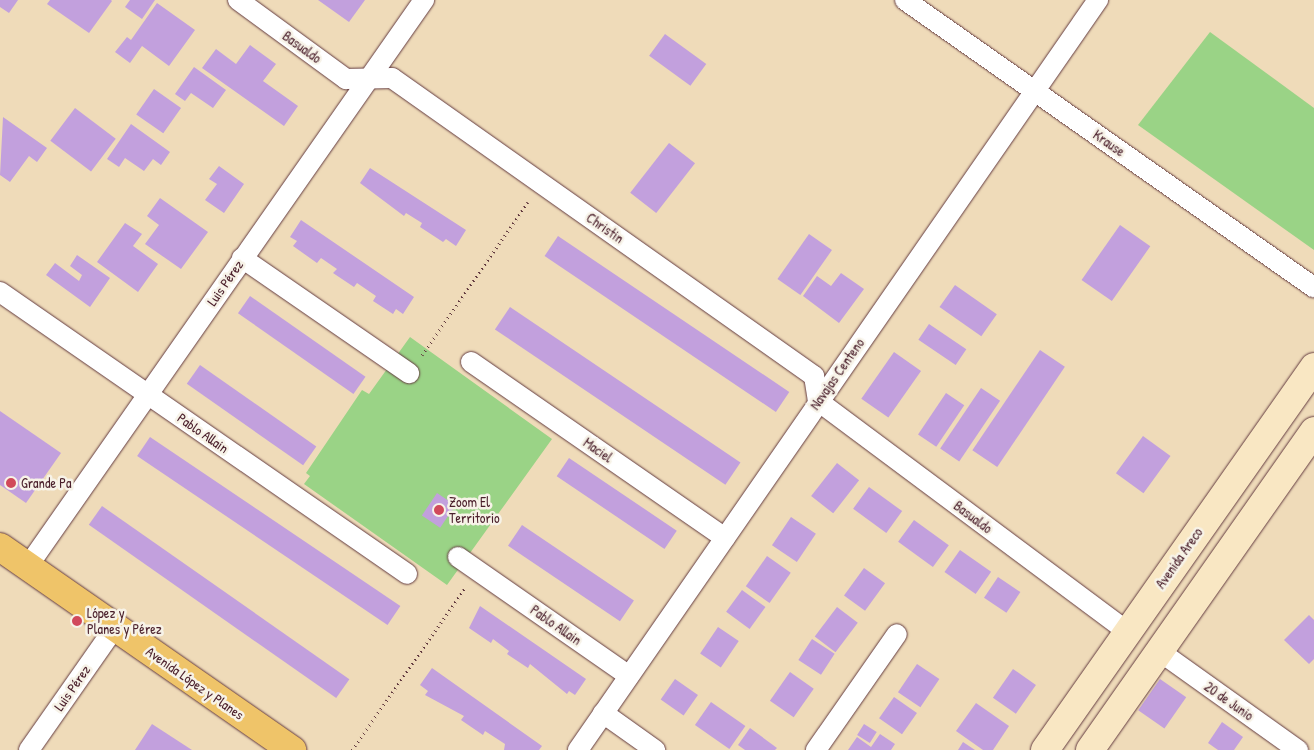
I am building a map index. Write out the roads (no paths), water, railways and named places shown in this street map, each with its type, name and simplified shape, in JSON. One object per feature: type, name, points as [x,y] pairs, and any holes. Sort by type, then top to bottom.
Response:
[{"type":"main road","name":"Avenida Areco","points":[[1045,750],[1314,367]]},
{"type":"main road","points":[[1090,750],[1314,430]]},
{"type":"main road","name":"Avenida López y Planes","points":[[0,547],[292,750]]},
{"type":"street","name":"Basualdo","points":[[238,0],[346,79],[370,77]]},
{"type":"street","name":"Luis Pérez","points":[[28,566],[424,0]]},
{"type":"street","name":"Krause","points":[[905,0],[1314,287]]},
{"type":"street","name":"Navajas Centeno","points":[[578,750],[1098,0]]},
{"type":"street","name":"Christin","points":[[370,77],[392,78],[814,376],[818,402]]},
{"type":"street","points":[[242,258],[409,373]]},
{"type":"street","name":"Pablo Allain","points":[[0,292],[407,574]]},
{"type":"street","name":"Maciel","points":[[471,362],[725,538]]},
{"type":"street","name":"Basualdo","points":[[818,402],[1128,632]]},
{"type":"street","name":"Pablo Allain","points":[[458,557],[629,676]]},
{"type":"street","name":"Luis Pérez","points":[[29,750],[115,627]]},
{"type":"street","points":[[816,750],[897,634]]},
{"type":"street","name":"20 de Junio","points":[[1159,651],[1298,750]]},
{"type":"street","points":[[603,713],[655,750]]},
{"type":"place","name":"Grande Pa","points":[[11,483]]},
{"type":"place","name":"Zoom El Territorio","points":[[439,510]]},
{"type":"place","name":"López y Planes y Pérez","points":[[77,621]]}]
